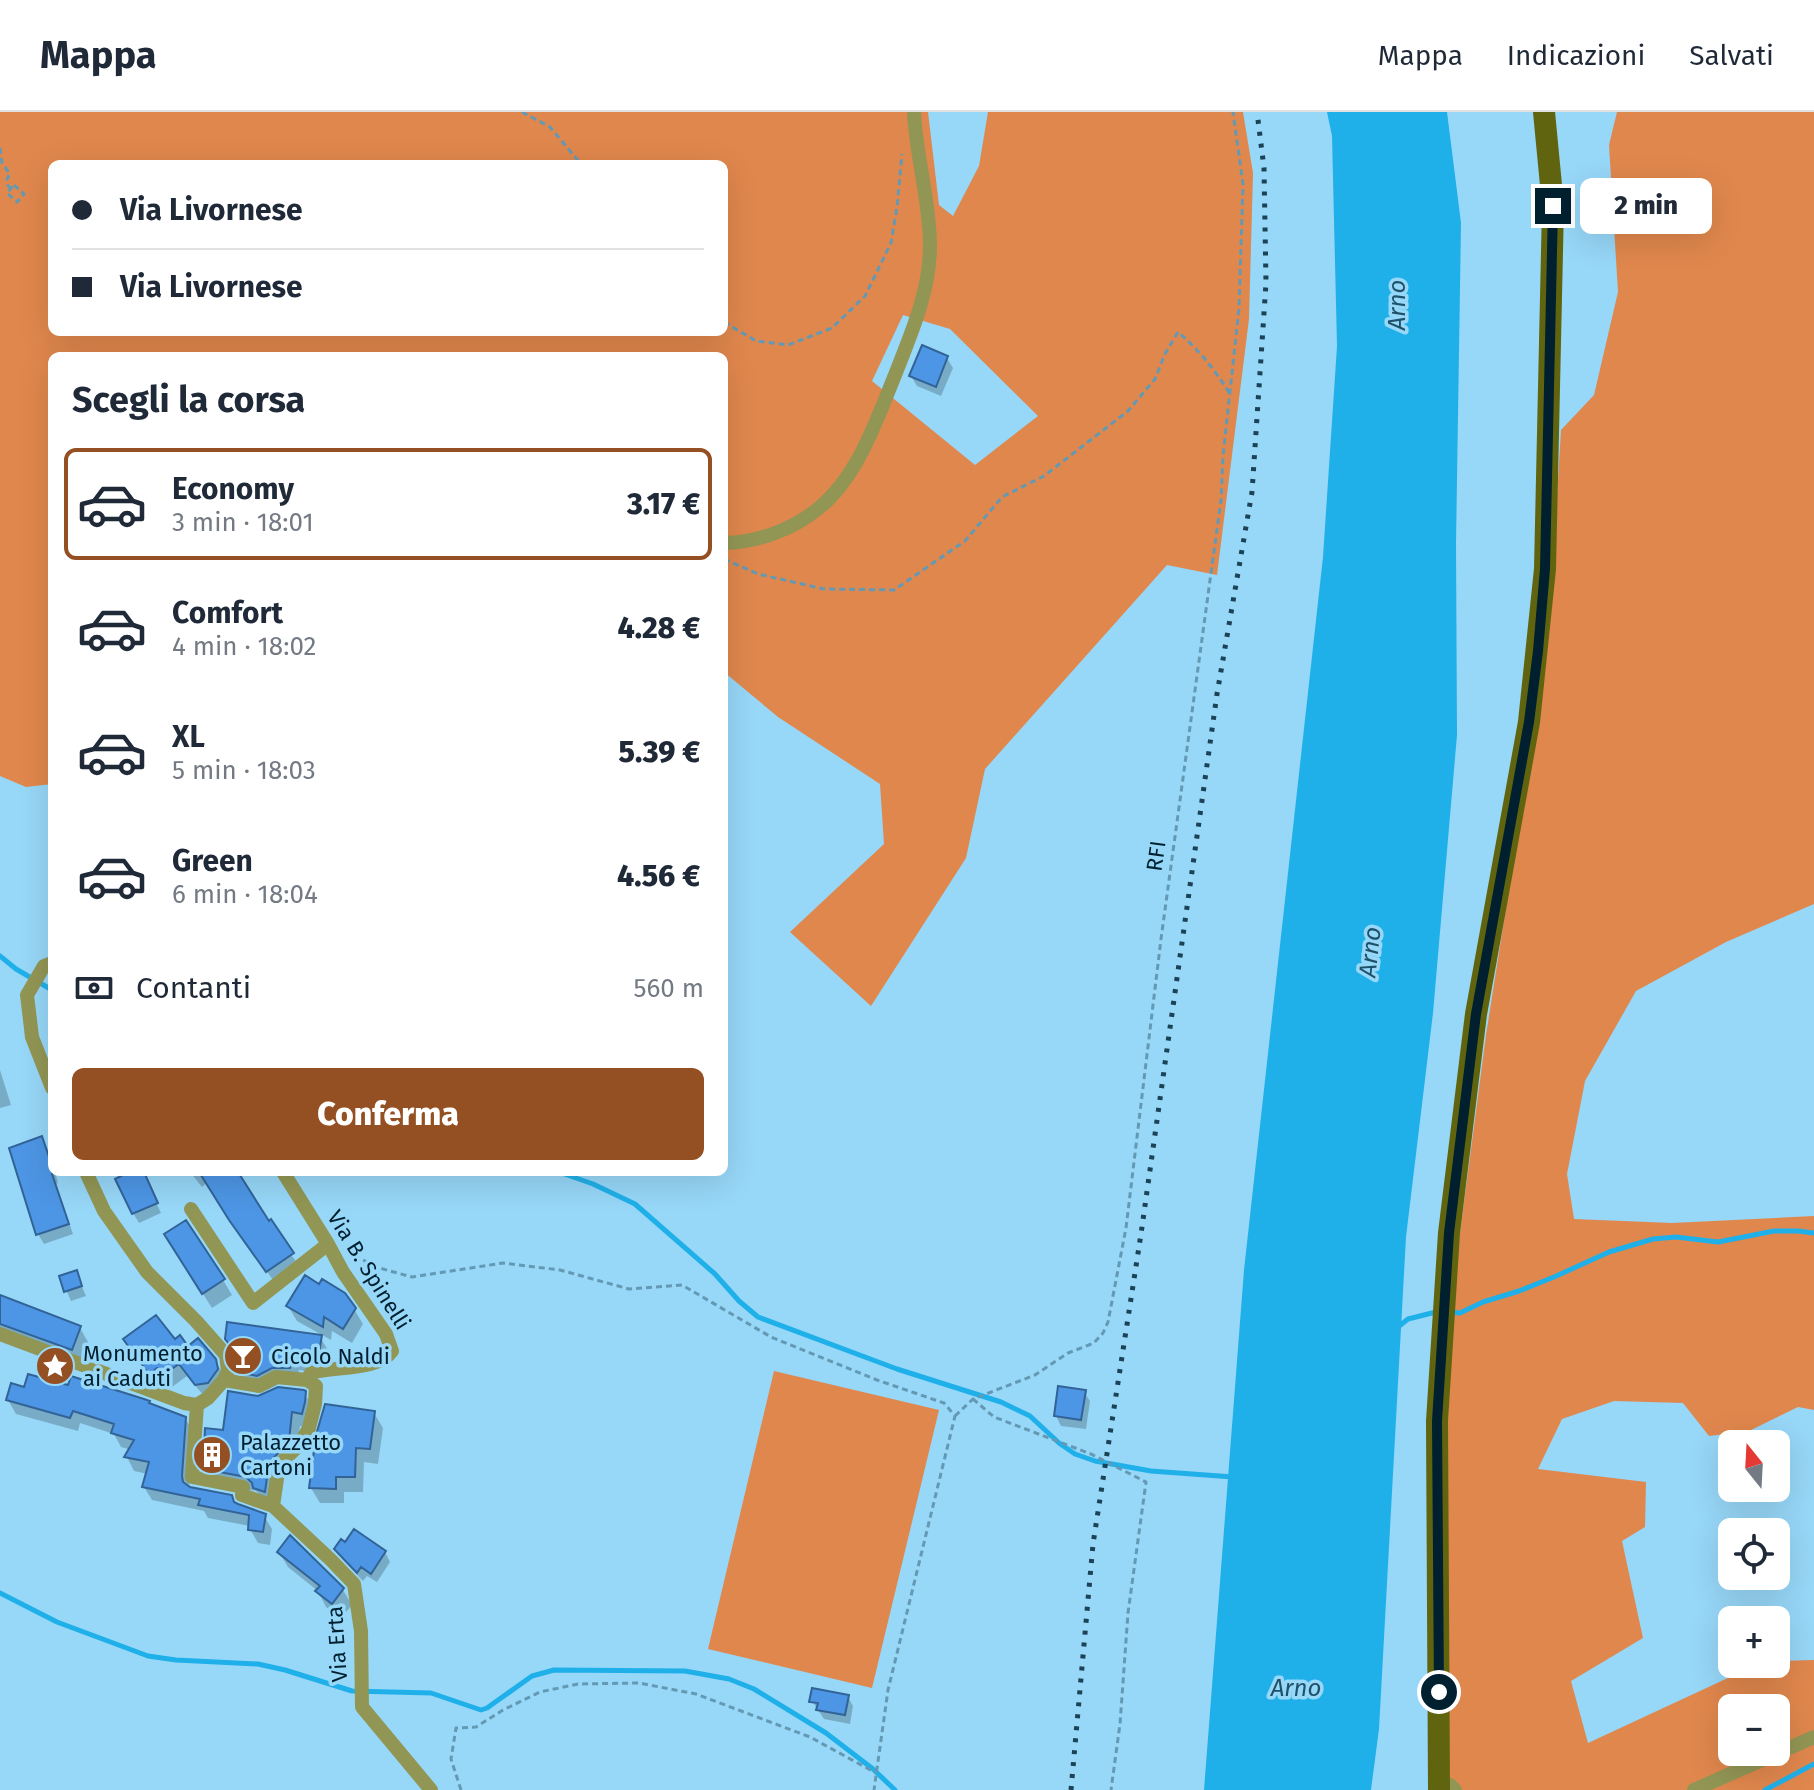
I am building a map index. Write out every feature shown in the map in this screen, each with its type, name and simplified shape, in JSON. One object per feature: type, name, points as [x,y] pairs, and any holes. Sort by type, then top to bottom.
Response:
[{"type":"main road","points":[[1444,1787],[1437,1421],[1449,1233],[1476,1014],[1529,722],[1545,569],[1553,206],[1544,112]]},
{"type":"street","points":[[728,543],[746,542],[773,534],[820,507],[841,484],[869,441],[918,317],[930,247],[915,119]]},
{"type":"street","points":[[48,968],[27,995],[32,1037],[48,1078]]},
{"type":"street","points":[[0,1334],[190,1404],[208,1398],[226,1376],[226,1355],[147,1272],[104,1211],[88,1176]]},
{"type":"street","name":"Via B. Spinelli","points":[[286,1176],[343,1272],[386,1334],[392,1351],[388,1358],[368,1365],[326,1368],[311,1373],[307,1380]]},
{"type":"street","points":[[191,1209],[253,1303],[328,1244]]},
{"type":"street","points":[[226,1376],[259,1386],[276,1377],[307,1380],[316,1386],[309,1428],[300,1444],[279,1465],[273,1506]]},
{"type":"street","name":"Via Erta","points":[[190,1404],[192,1477],[243,1487],[242,1495],[273,1506],[354,1584],[361,1631],[362,1707],[431,1790]]},
{"type":"street","points":[[1694,1790],[1814,1737]]},
{"type":"path","points":[[522,112],[550,127],[578,160]]},
{"type":"path","name":"RFI","points":[[973,1399],[1035,1375],[1068,1353],[1094,1343],[1108,1322],[1126,1228],[1161,939],[1221,500],[1239,308],[1243,184],[1233,112]]},
{"type":"path","points":[[728,324],[756,341],[788,345],[832,328],[865,296],[891,243],[901,157],[915,119]]},
{"type":"path","points":[[0,148],[2,163],[10,174],[7,180],[10,189]]},
{"type":"path","points":[[728,561],[758,574],[824,589],[894,590],[965,541],[1002,497],[1044,476],[1128,411],[1155,379],[1178,332],[1214,369],[1230,394]]},
{"type":"path","points":[[328,1244],[383,1269],[412,1277],[503,1263],[560,1270],[629,1289],[682,1285],[771,1337],[944,1403],[955,1416]]},
{"type":"path","points":[[874,1790],[888,1690],[955,1416],[973,1399],[994,1417],[1091,1454],[1146,1482],[1128,1613],[1120,1724],[1111,1790]]},
{"type":"path","points":[[461,1790],[451,1759],[456,1728],[476,1727],[540,1692],[578,1684],[639,1683],[696,1694],[810,1737],[876,1773]]},
{"type":"shaded area","points":[[0,112],[928,112],[939,205],[953,216],[979,166],[988,112],[1243,112],[1253,173],[1249,319],[1217,575],[1167,565],[985,769],[966,858],[871,1006],[790,932],[884,844],[880,784],[778,717],[728,675],[728,352],[48,352],[48,784],[26,787],[0,776]],"holes":[[[903,315],[950,329],[1038,416],[975,465],[872,381]]]},
{"type":"shaded area","points":[[1617,112],[1814,112],[1814,904],[1726,942],[1636,991],[1585,1081],[1567,1174],[1574,1219],[1672,1223],[1814,1216],[1814,1410],[1798,1407],[1751,1430],[1718,1430],[1718,1435],[1709,1436],[1683,1403],[1614,1401],[1562,1419],[1538,1469],[1646,1482],[1645,1527],[1622,1541],[1643,1638],[1571,1681],[1588,1743],[1728,1678],[1790,1678],[1790,1661],[1814,1660],[1814,1790],[1450,1790],[1446,1728],[1444,1554],[1457,1256],[1552,584],[1561,430],[1594,395],[1618,292],[1609,145]]},
{"type":"shaded area","points":[[774,1371],[939,1410],[872,1688],[708,1649]]},
{"type":"water","name":"Arno","points":[[1327,112],[1447,112],[1461,223],[1456,544],[1457,735],[1433,1013],[1406,1237],[1379,1729],[1371,1790],[1204,1790],[1244,1270],[1323,557],[1337,346],[1332,136]]},
{"type":"building","points":[[922,345],[948,356],[936,387],[909,376]]},
{"type":"building","points":[[42,1136],[48,1154],[48,1176],[53,1176],[69,1224],[36,1235],[9,1148]]},
{"type":"building","points":[[121,1176],[146,1176],[158,1203],[132,1214],[115,1179]]},
{"type":"building","points":[[202,1176],[241,1176],[294,1253],[266,1272]]},
{"type":"building","points":[[186,1220],[225,1279],[202,1294],[164,1234]]},
{"type":"building","points":[[77,1270],[82,1286],[64,1292],[59,1276]]},
{"type":"building","points":[[305,1275],[319,1284],[322,1279],[345,1293],[356,1308],[343,1329],[324,1317],[323,1327],[286,1306]]},
{"type":"building","points":[[0,1295],[81,1326],[72,1350],[0,1324]]},
{"type":"building","points":[[156,1315],[175,1339],[180,1335],[188,1346],[198,1338],[216,1359],[218,1369],[208,1383],[195,1385],[179,1364],[163,1375],[157,1368],[149,1374],[123,1339]]},
{"type":"building","points":[[227,1322],[322,1335],[318,1359],[292,1356],[290,1368],[272,1368],[257,1376],[238,1372],[236,1353],[225,1339]]},
{"type":"building","points":[[28,1374],[68,1385],[71,1376],[150,1401],[186,1417],[183,1482],[190,1487],[232,1495],[234,1502],[266,1514],[263,1532],[248,1530],[249,1515],[198,1505],[200,1499],[142,1487],[149,1462],[124,1457],[134,1440],[111,1433],[114,1424],[73,1411],[70,1418],[6,1400],[11,1383],[24,1387]]},
{"type":"building","points":[[1058,1386],[1086,1390],[1081,1420],[1054,1416]]},
{"type":"building","points":[[278,1387],[306,1391],[305,1402],[302,1414],[292,1412],[289,1441],[269,1463],[265,1492],[253,1488],[246,1477],[203,1469],[205,1428],[223,1430],[228,1391],[258,1396]]},
{"type":"building","points":[[325,1404],[375,1411],[370,1449],[356,1448],[355,1477],[336,1477],[336,1489],[309,1488],[316,1435]]},
{"type":"building","points":[[354,1529],[386,1551],[371,1574],[361,1567],[357,1573],[334,1549],[341,1539],[345,1542]]},
{"type":"building","points":[[290,1535],[344,1588],[332,1604],[315,1591],[320,1586],[277,1552]]},
{"type":"building","points":[[812,1688],[849,1695],[845,1715],[816,1710],[818,1703],[809,1702]]},
{"type":"waterway","points":[[0,956],[48,988]]},
{"type":"waterway","points":[[570,1176],[635,1204],[715,1274],[758,1317],[897,1369],[1001,1402],[1030,1416],[1075,1454],[1095,1461],[1151,1471],[1233,1477]]},
{"type":"waterway","points":[[1450,1312],[1460,1313],[1609,1252],[1653,1239],[1676,1237],[1718,1242],[1774,1231],[1814,1233]]},
{"type":"waterway","points":[[1398,1327],[1408,1319],[1436,1312]]},
{"type":"waterway","points":[[0,1593],[57,1622],[148,1656],[258,1664],[352,1691],[431,1693],[481,1710],[532,1676],[554,1670],[685,1671],[729,1679],[754,1689],[826,1733],[895,1790]]},
{"type":"waterway","points":[[1765,1790],[1814,1764]]},
{"type":"railway","points":[[1071,1790],[1093,1544],[1141,1234],[1217,694],[1252,492],[1266,283],[1264,168],[1257,112]]},
{"type":"place","name":"Cicolo Naldi","points":[[243,1356]]},
{"type":"place","name":"Monumento ai Caduti","points":[[55,1366]]},
{"type":"place","name":"Palazzetto Cartoni","points":[[212,1455]]},
{"type":"route","points":[[1439,1692],[1437,1421],[1449,1233],[1476,1014],[1529,722],[1538,651],[1545,569],[1553,206]]}]
